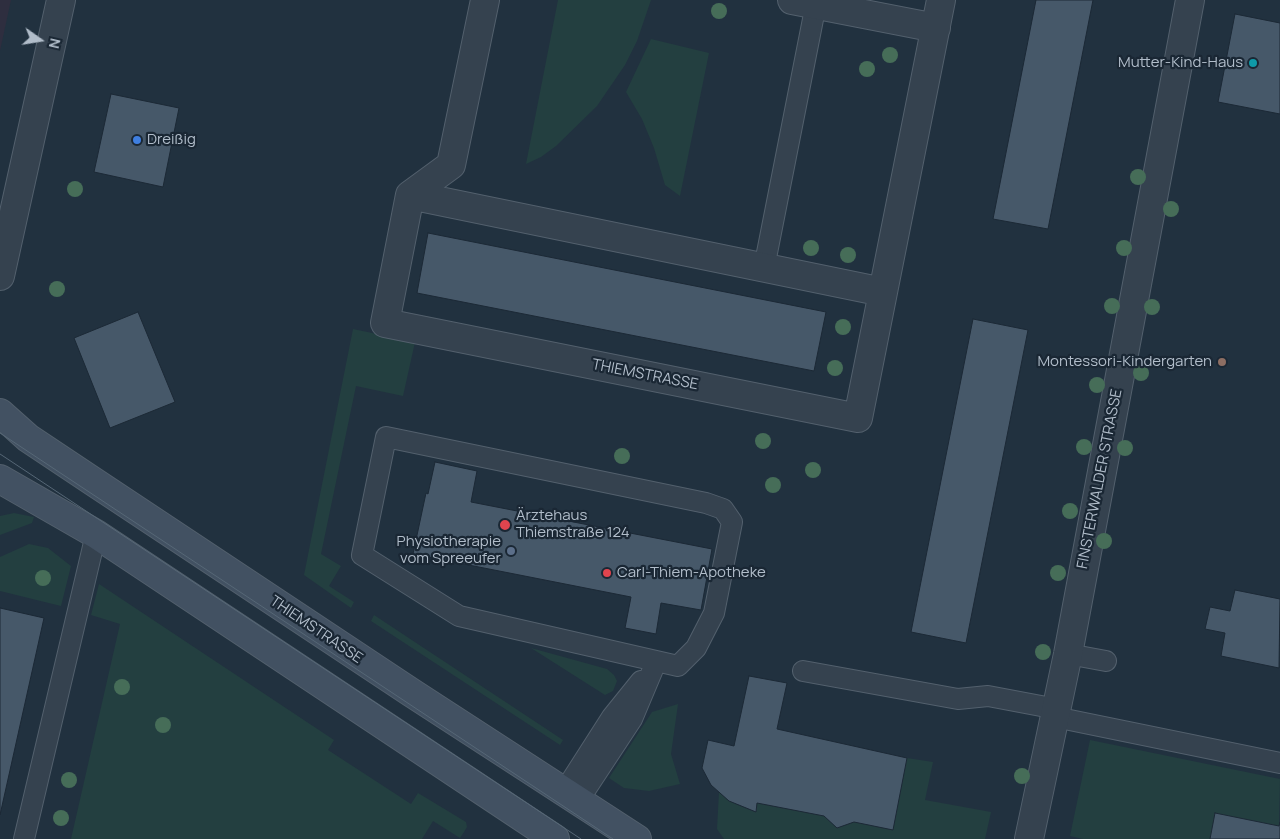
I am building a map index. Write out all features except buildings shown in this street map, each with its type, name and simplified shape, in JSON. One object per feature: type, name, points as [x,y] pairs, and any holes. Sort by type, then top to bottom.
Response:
[{"type":"main road","name":"THIEMSTRASSE","points":[[0,413],[28,438],[75,470],[637,839]]},
{"type":"main road","points":[[0,479],[96,534],[555,839]]},
{"type":"street","points":[[0,276],[61,0]]},
{"type":"street","points":[[410,195],[451,164],[486,0]]},
{"type":"street","name":"THIEMSTRASSE","points":[[410,195],[384,323],[858,418],[941,0]]},
{"type":"street","name":"FINSTERWALDER STRASSE","points":[[1029,839],[1068,654],[1190,0]]},
{"type":"street","points":[[804,2],[936,28]]},
{"type":"street","points":[[410,195],[883,292]]},
{"type":"lane","points":[[764,268],[804,2]]},
{"type":"lane","points":[[386,437],[706,503],[724,509],[732,522],[714,613],[696,648],[678,666],[656,662],[459,616],[362,555],[386,437]]},
{"type":"lane","points":[[24,839],[96,534]]},
{"type":"lane","points":[[1068,654],[1106,661]]},
{"type":"lane","points":[[571,797],[632,719],[656,662]]},
{"type":"lane","points":[[571,797],[606,713],[656,662]]},
{"type":"lane","points":[[803,671],[958,699],[988,696],[1280,763]]},
{"type":"shaded area","points":[[0,0],[11,0],[0,51]]},
{"type":"green space","points":[[558,0],[651,0],[637,41],[625,65],[597,106],[556,146],[541,157],[526,164]]},
{"type":"green space","points":[[651,39],[709,53],[680,196],[665,185],[654,148],[642,119],[626,92]]},
{"type":"green space","points":[[353,329],[415,342],[403,396],[356,386],[321,554],[341,566],[329,586],[354,602],[351,608],[304,575]]},
{"type":"green space","points":[[14,513],[34,517],[32,523],[0,535],[0,516]]},
{"type":"green space","points":[[29,544],[48,548],[71,566],[61,606],[0,591],[0,557]]},
{"type":"green space","points":[[99,584],[334,740],[328,750],[411,804],[418,793],[466,822],[467,827],[460,838],[433,821],[422,839],[71,839],[120,624],[91,615]]},
{"type":"green space","points":[[374,615],[563,740],[560,745],[371,621]]},
{"type":"green space","points":[[531,648],[607,669],[614,675],[617,681],[613,691],[605,695]]},
{"type":"green space","points":[[678,704],[671,754],[680,784],[649,791],[624,788],[609,778],[652,712]]},
{"type":"green space","points":[[1090,740],[1280,779],[1279,826],[1210,839],[1083,839],[1070,836]]},
{"type":"green space","points":[[907,758],[933,762],[925,800],[991,812],[985,839],[724,839],[717,829],[719,792],[729,801],[755,812],[757,803],[824,816],[837,828],[854,822],[893,830]]},
{"type":"tram line","points":[[0,433],[613,839]]},
{"type":"tram line","points":[[0,454],[581,839]]},
{"type":"place","name":"Mutter-Kind-Haus","points":[[1253,63]]},
{"type":"place","name":"Dreißig","points":[[137,140]]},
{"type":"place","name":"Montessori-Kindergarten","points":[[1222,362]]},
{"type":"place","name":"Ärztehaus Thiemstraße 124","points":[[505,525]]},
{"type":"place","name":"Physiotherapie vom Spreeufer","points":[[511,551]]},
{"type":"place","name":"Carl-Thiem-Apotheke","points":[[607,573]]}]
